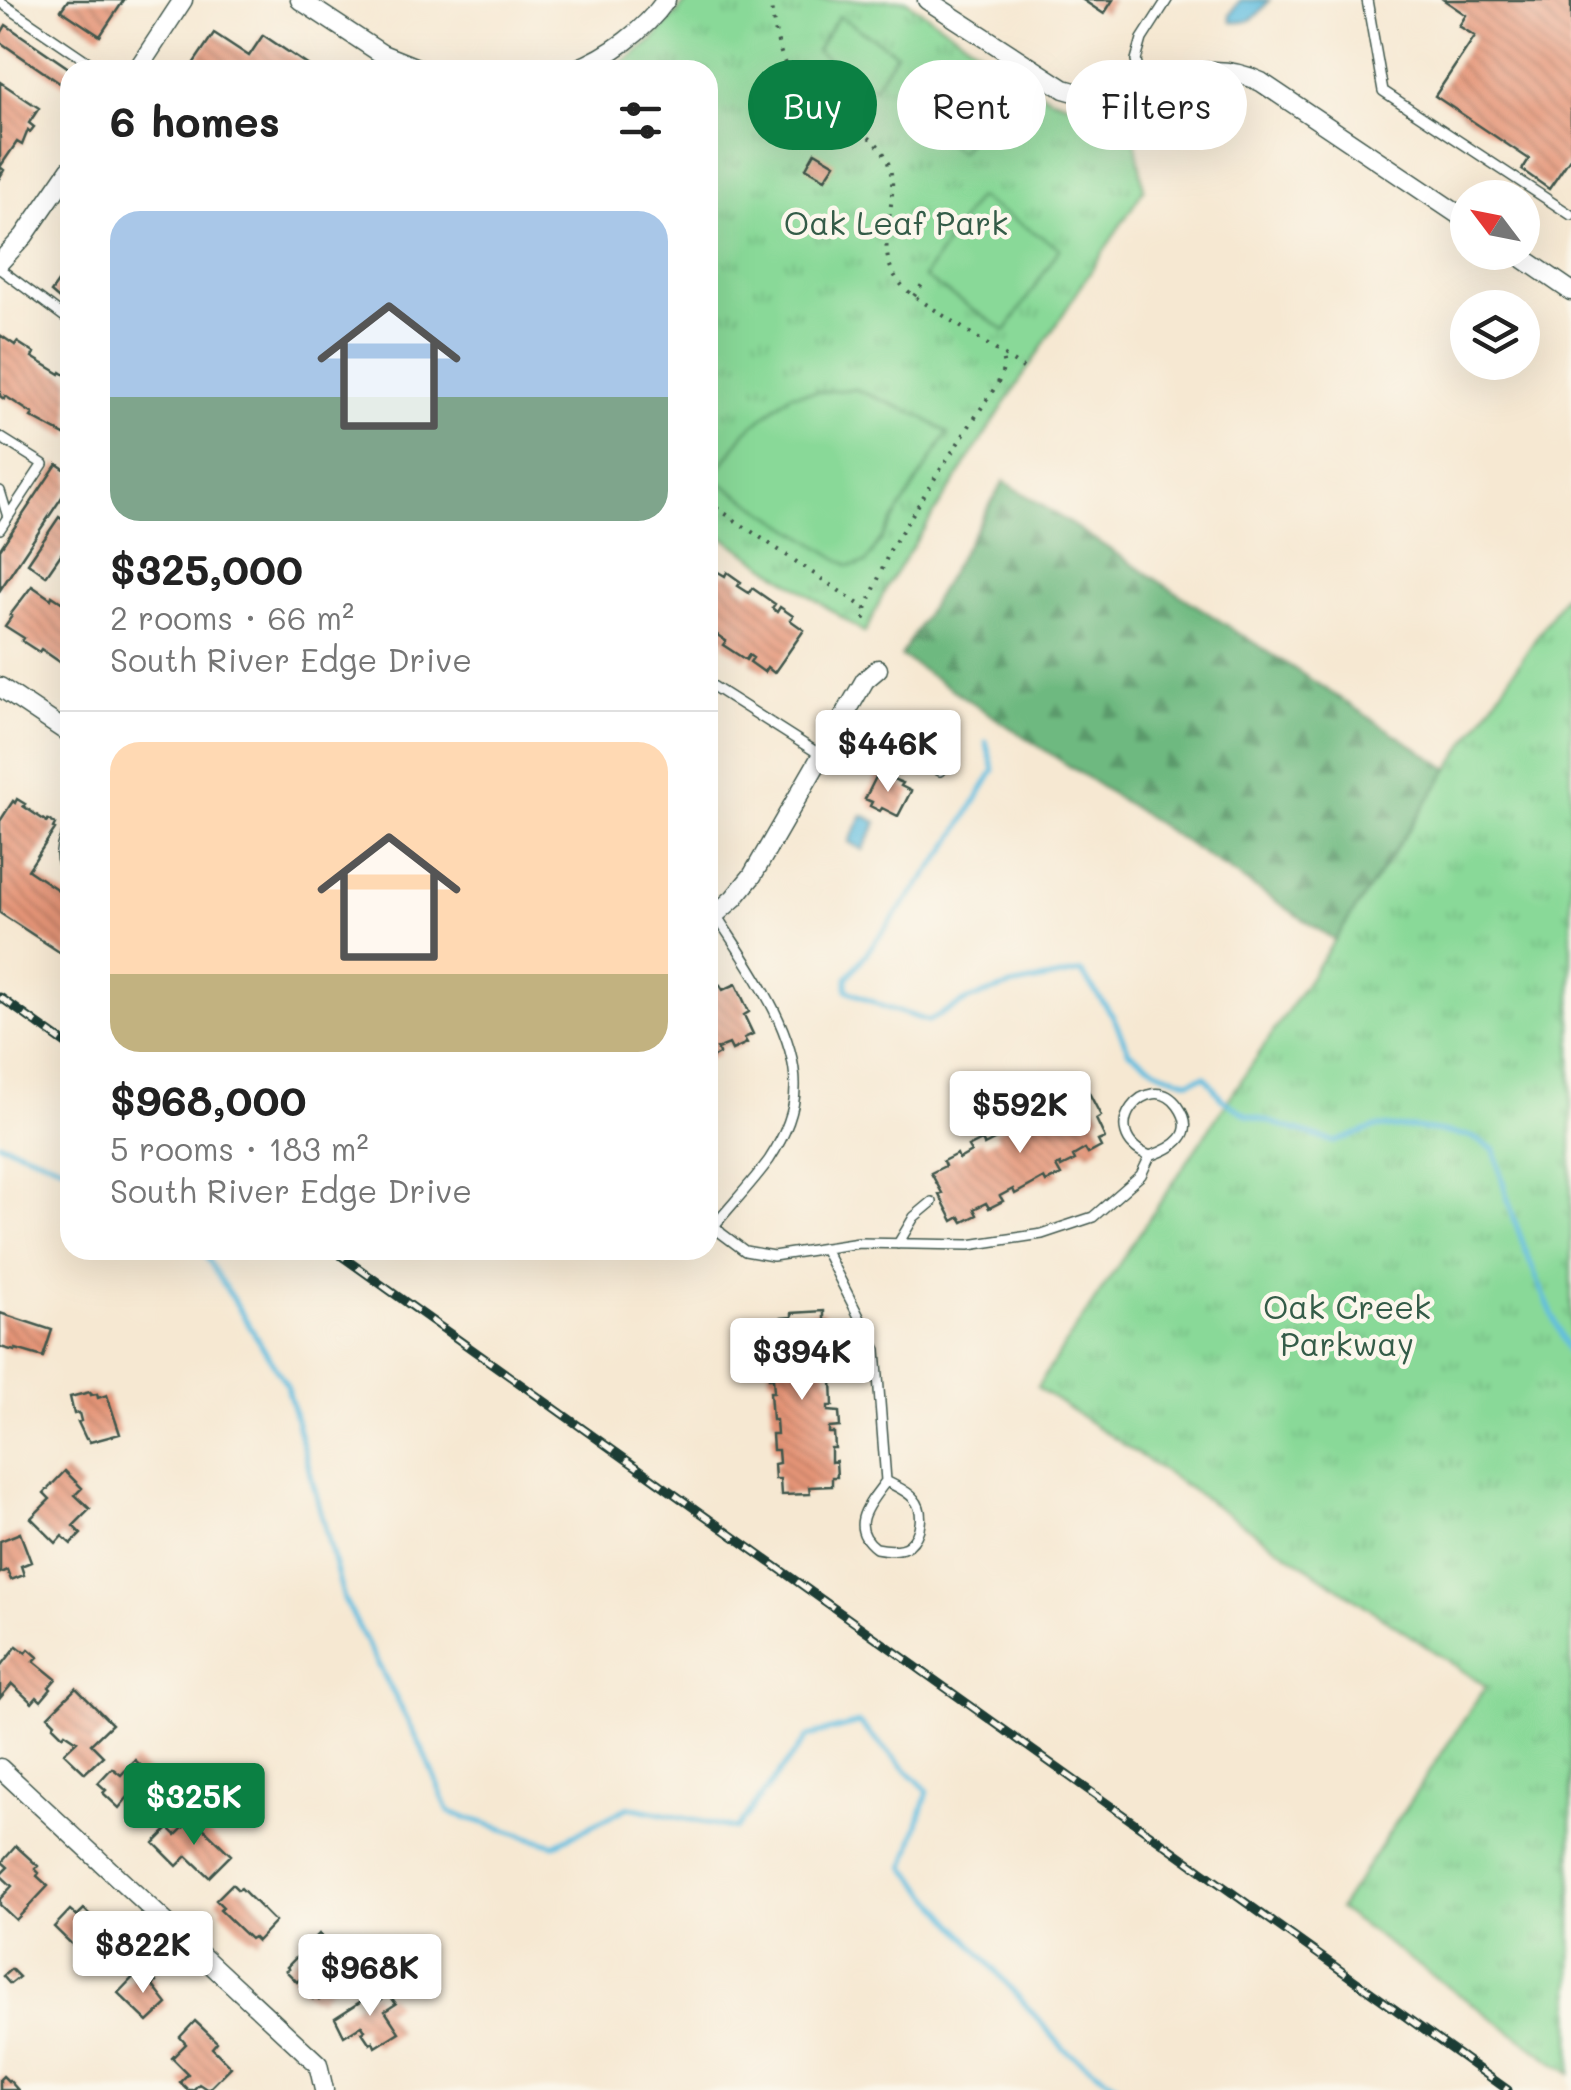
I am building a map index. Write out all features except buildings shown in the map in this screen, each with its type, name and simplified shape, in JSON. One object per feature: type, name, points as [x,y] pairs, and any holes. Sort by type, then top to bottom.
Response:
[{"type":"street","points":[[144,60],[183,0]]},
{"type":"street","points":[[300,0],[394,60]]},
{"type":"street","points":[[595,60],[638,32],[666,0]]},
{"type":"street","points":[[927,0],[1066,89]]},
{"type":"street","points":[[1247,75],[1450,209]]},
{"type":"street","points":[[0,266],[60,183]]},
{"type":"street","points":[[1540,270],[1571,291]]},
{"type":"street","points":[[718,913],[752,876],[864,680],[878,669]]},
{"type":"street","points":[[0,687],[60,727]]},
{"type":"street","points":[[0,1768],[318,2064],[324,2090]]},
{"type":"lane","points":[[1136,60],[1142,39],[1167,0]]},
{"type":"lane","points":[[1367,0],[1383,91],[1571,214]]},
{"type":"lane","points":[[0,2],[85,60]]},
{"type":"lane","points":[[0,266],[60,312]]},
{"type":"lane","points":[[0,437],[43,464],[0,529]]},
{"type":"lane","points":[[0,492],[8,517]]},
{"type":"lane","points":[[718,689],[821,755]]},
{"type":"lane","points":[[842,718],[940,771]]},
{"type":"lane","points":[[718,927],[768,998],[791,1052],[796,1089],[790,1118],[768,1160],[718,1214]]},
{"type":"lane","points":[[718,1230],[746,1250],[773,1256],[859,1243],[969,1245],[1042,1234],[1093,1216],[1142,1174],[1150,1156],[1177,1145],[1185,1131],[1185,1118],[1163,1094],[1140,1099],[1130,1108],[1124,1122],[1128,1140],[1138,1151],[1150,1156]]},
{"type":"lane","points":[[898,1244],[914,1217],[932,1202]]},
{"type":"lane","points":[[824,1248],[876,1350],[886,1482],[866,1511],[864,1535],[876,1548],[898,1550],[916,1535],[920,1518],[914,1498],[886,1482]]},
{"type":"path","points":[[770,0],[779,53],[799,86],[875,142],[885,155],[893,181],[887,255],[900,284],[1023,368]]},
{"type":"path","points":[[914,296],[926,279]]},
{"type":"path","points":[[860,626],[890,550],[998,383],[1004,367],[1000,352]]},
{"type":"path","points":[[718,509],[866,609]]},
{"type":"green space","name":"Oak Leaf Park","points":[[688,0],[905,0],[993,60],[897,60],[897,150],[1046,150],[1046,96],[1066,103],[1066,150],[1137,150],[1144,189],[887,586],[865,633],[718,534],[718,60],[626,60],[652,41]]},
{"type":"green space","points":[[839,16],[896,53],[877,83],[877,60],[830,60],[816,51]]},
{"type":"green space","points":[[977,197],[1060,248],[1006,331],[924,277]]},
{"type":"green space","points":[[855,389],[921,416],[948,433],[866,563],[849,566],[718,481],[718,471],[746,431],[791,394]]},
{"type":"green space","points":[[1004,481],[1449,769],[1335,940],[901,656]]},
{"type":"green space","name":"Oak Creek Parkway","points":[[1564,596],[1571,603],[1571,2074],[1339,1909],[1486,1686],[1037,1387]]},
{"type":"water","points":[[1240,0],[1269,0],[1254,18],[1231,22],[1230,15]]},
{"type":"water","points":[[863,815],[877,822],[863,850],[849,842]]},
{"type":"waterway","points":[[986,742],[994,770],[947,849],[847,978],[847,990],[928,1021],[968,1000],[1010,986],[1081,972],[1113,1016],[1129,1052],[1163,1073],[1189,1081],[1205,1076],[1222,1099],[1247,1115],[1335,1142],[1376,1127],[1470,1136],[1495,1150],[1518,1229],[1571,1357]]},
{"type":"waterway","points":[[0,1143],[60,1165]]},
{"type":"waterway","points":[[208,1260],[287,1386],[344,1599],[422,1748],[449,1812],[554,1845],[629,1807],[736,1829],[808,1736],[859,1723],[928,1791],[905,1867],[1064,2049],[1124,2090]]},
{"type":"railway","points":[[0,997],[60,1040]]},
{"type":"railway","points":[[347,1260],[1508,2090]]}]
